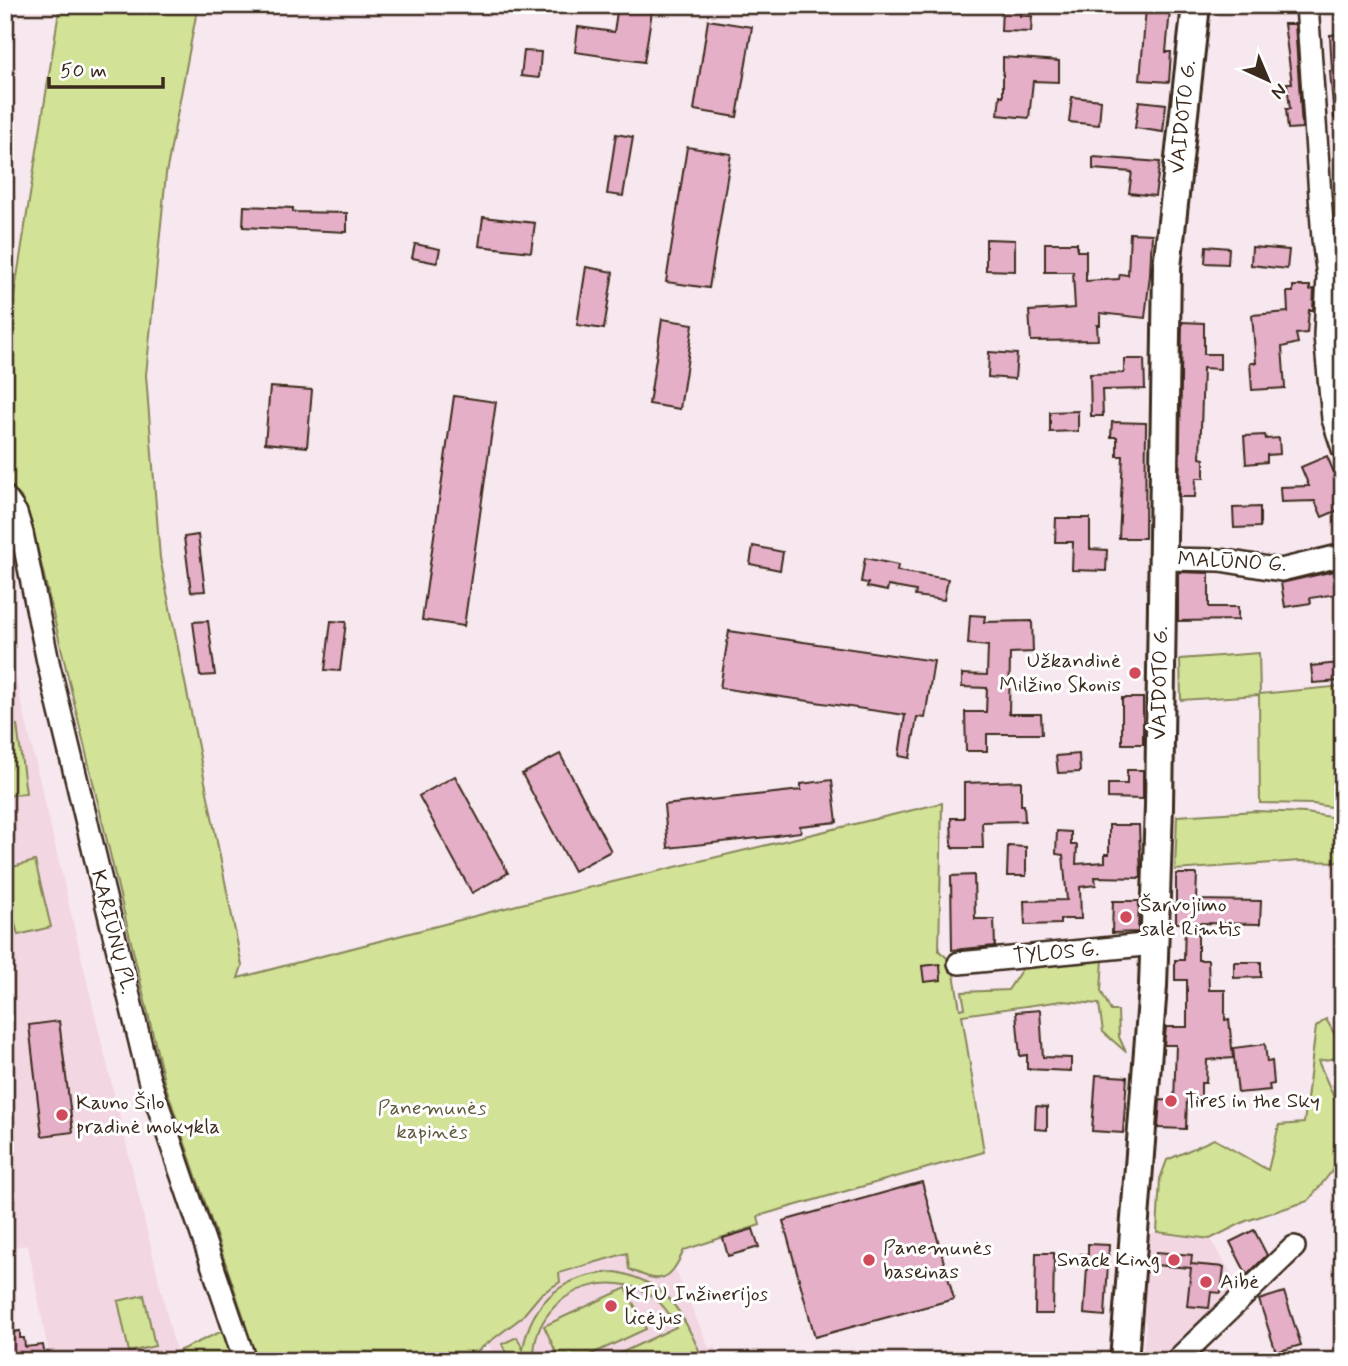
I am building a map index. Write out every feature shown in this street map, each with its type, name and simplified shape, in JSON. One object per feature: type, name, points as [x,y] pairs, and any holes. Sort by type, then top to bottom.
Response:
[{"type":"main road","name":"VAIDOTO G.","points":[[1124,1361],[1151,1023],[1159,806],[1167,267],[1196,5]]},
{"type":"street","points":[[1307,5],[1333,222],[1325,335],[1332,419],[1343,449]]},
{"type":"street","name":"KARIŪNŲ PL.","points":[[5,497],[16,513],[22,533],[48,662],[149,1079],[245,1361]]},
{"type":"street","name":"MALŪNO G.","points":[[1162,559],[1220,560],[1281,570],[1343,555]]},
{"type":"street","name":"TYLOS G.","points":[[959,963],[1154,944]]},
{"type":"street","points":[[1176,1361],[1294,1247]]},
{"type":"shaded area","name":"Kauno Šilo pradinė mokykla","points":[[5,633],[176,1352],[121,1361],[50,1361],[28,1245],[5,1248]]},
{"type":"shaded area","points":[[1157,1232],[1210,1239],[1248,1300],[1187,1361],[1142,1361],[1146,1327],[1141,1301],[1147,1235]]},
{"type":"shaded area","name":"KTU Inžinerijos licėjus","points":[[628,1252],[664,1279],[675,1269],[709,1348],[715,1347],[721,1361],[496,1361],[488,1343],[521,1318],[541,1294],[560,1282],[559,1273]]},
{"type":"shaded area","points":[[1105,1354],[1105,1361],[841,1361],[841,1358]]},
{"type":"green space","name":"Panemunės kapinės","points":[[60,5],[198,5],[166,174],[146,375],[160,558],[242,966],[238,978],[517,905],[942,803],[939,951],[952,962],[960,1009],[965,1008],[962,992],[1008,990],[1026,963],[1103,959],[1101,991],[1111,1011],[1118,1011],[1119,1037],[1126,1052],[1103,1032],[1099,1004],[1062,1001],[962,1015],[984,1152],[758,1216],[760,1225],[684,1250],[674,1269],[663,1278],[649,1277],[629,1269],[627,1253],[559,1273],[560,1282],[541,1294],[521,1318],[464,1361],[121,1361],[176,1352],[245,1321],[164,1081],[31,521],[21,497],[5,480],[5,353]]},
{"type":"green space","points":[[1259,653],[1260,694],[1343,686],[1343,809],[1313,804],[1260,803],[1259,695],[1181,700],[1180,659]]},
{"type":"green space","points":[[17,725],[26,793],[5,796],[5,726]]},
{"type":"green space","points":[[1256,811],[1306,813],[1343,819],[1343,862],[1300,861],[1175,870],[1177,816]]},
{"type":"green space","points":[[35,861],[51,927],[18,935],[5,884],[5,869]]},
{"type":"green space","points":[[1326,1019],[1343,1049],[1343,1057],[1318,1061],[1343,1118],[1340,1161],[1308,1201],[1246,1221],[1210,1239],[1157,1232],[1160,1179],[1167,1160],[1214,1139],[1268,1170],[1279,1125],[1304,1123],[1316,1027]]},
{"type":"green space","points":[[616,1272],[650,1284],[672,1303],[689,1329],[704,1361],[604,1361],[676,1327],[661,1304],[640,1290],[616,1284],[592,1286],[569,1295],[550,1311],[538,1333],[534,1361],[510,1361],[502,1344],[517,1337],[523,1349],[534,1316],[554,1292],[582,1278]]},
{"type":"green space","points":[[626,1288],[646,1329],[577,1361],[560,1361],[544,1326]]},
{"type":"green space","points":[[144,1295],[155,1346],[129,1352],[118,1301]]},
{"type":"building","points":[[618,5],[653,5],[644,62],[575,52],[578,27],[614,32]]},
{"type":"building","points":[[1002,8],[1020,9],[1020,16],[1032,16],[1031,32],[1001,31]]},
{"type":"building","points":[[1146,8],[1170,10],[1166,52],[1171,52],[1169,82],[1140,80]]},
{"type":"building","points":[[708,20],[752,27],[737,117],[694,110]]},
{"type":"building","points":[[1284,24],[1295,24],[1302,128],[1288,129],[1286,109],[1290,109],[1287,83],[1292,83]]},
{"type":"building","points":[[1343,34],[1343,118],[1334,118],[1330,35]]},
{"type":"building","points":[[524,51],[541,52],[539,78],[521,76]]},
{"type":"building","points":[[1003,57],[1059,61],[1059,82],[1033,81],[1029,118],[998,115],[1000,95],[1003,96]]},
{"type":"building","points":[[1072,97],[1101,100],[1099,125],[1069,122]]},
{"type":"building","points":[[1139,101],[1166,104],[1163,132],[1135,128]]},
{"type":"building","points":[[616,134],[633,137],[623,196],[607,194]]},
{"type":"building","points":[[687,147],[731,154],[709,288],[666,282]]},
{"type":"building","points":[[1093,157],[1160,162],[1155,196],[1129,193],[1132,172],[1093,169]]},
{"type":"building","points":[[244,206],[293,208],[293,212],[347,213],[347,232],[243,227]]},
{"type":"building","points":[[483,217],[535,223],[531,252],[479,246]]},
{"type":"building","points":[[1130,233],[1152,234],[1145,318],[1100,313],[1100,325],[1097,325],[1098,340],[1031,341],[1029,311],[1075,308],[1073,272],[1045,272],[1045,243],[1077,243],[1077,251],[1086,251],[1086,281],[1119,279],[1120,274],[1128,275]]},
{"type":"building","points":[[986,239],[1015,240],[1015,271],[986,270]]},
{"type":"building","points":[[415,244],[440,249],[437,263],[412,258]]},
{"type":"building","points":[[1206,246],[1229,248],[1228,264],[1205,263]]},
{"type":"building","points":[[1252,247],[1289,250],[1287,269],[1251,265]]},
{"type":"building","points":[[586,267],[613,272],[604,329],[577,325]]},
{"type":"building","points":[[1293,286],[1310,286],[1310,290],[1314,289],[1313,310],[1309,310],[1307,333],[1296,334],[1298,343],[1282,347],[1285,388],[1252,390],[1250,363],[1256,363],[1252,315],[1288,312],[1287,292],[1293,292]]},
{"type":"building","points":[[662,319],[693,324],[680,409],[649,404]]},
{"type":"building","points":[[1182,322],[1204,323],[1204,354],[1220,354],[1220,369],[1203,368],[1200,458],[1204,459],[1204,478],[1196,478],[1195,497],[1179,497]]},
{"type":"building","points":[[989,352],[1017,354],[1015,379],[988,377]]},
{"type":"building","points":[[1124,359],[1144,359],[1145,389],[1102,390],[1103,416],[1091,416],[1090,374],[1124,373]]},
{"type":"building","points":[[270,387],[312,390],[307,447],[265,443]]},
{"type":"building","points":[[454,396],[496,402],[464,626],[422,620]]},
{"type":"building","points":[[1078,411],[1078,431],[1050,432],[1050,412]]},
{"type":"building","points":[[1112,422],[1146,423],[1145,538],[1119,538],[1123,456],[1117,456],[1117,437],[1111,437]]},
{"type":"building","points":[[1265,435],[1266,439],[1279,438],[1280,454],[1267,455],[1267,462],[1246,464],[1244,436]]},
{"type":"building","points":[[1327,456],[1343,494],[1343,508],[1322,517],[1315,501],[1281,502],[1280,487],[1309,486],[1301,467]]},
{"type":"building","points":[[1260,507],[1260,527],[1234,528],[1233,508]]},
{"type":"building","points":[[1056,518],[1090,518],[1090,549],[1107,550],[1106,571],[1072,570],[1073,542],[1055,542]]},
{"type":"building","points":[[198,535],[205,591],[191,592],[184,537]]},
{"type":"building","points":[[753,546],[783,552],[780,570],[750,564]]},
{"type":"building","points":[[865,558],[898,565],[897,571],[948,579],[944,600],[915,596],[916,591],[888,586],[887,591],[867,587],[868,583],[861,582]]},
{"type":"building","points":[[1343,569],[1343,593],[1310,598],[1311,603],[1285,607],[1281,583]]},
{"type":"building","points":[[1178,572],[1209,573],[1209,607],[1238,607],[1238,620],[1178,621]]},
{"type":"building","points":[[970,615],[985,616],[984,622],[1032,621],[1033,652],[1010,653],[1009,714],[1041,714],[1042,734],[987,734],[987,751],[966,751],[965,712],[986,712],[987,688],[962,687],[962,674],[987,675],[988,646],[968,644]]},
{"type":"building","points":[[208,621],[215,675],[200,676],[193,622]]},
{"type":"building","points":[[331,621],[346,622],[340,671],[325,670]]},
{"type":"building","points":[[729,631],[934,661],[925,718],[917,717],[910,758],[899,756],[905,715],[720,688]]},
{"type":"building","points":[[1339,663],[1341,681],[1313,683],[1311,666]]},
{"type":"building","points":[[1122,698],[1143,698],[1143,744],[1122,744]]},
{"type":"building","points":[[560,754],[611,851],[574,871],[522,774]]},
{"type":"building","points":[[1079,754],[1080,772],[1058,773],[1056,756]]},
{"type":"building","points":[[1127,770],[1143,770],[1143,799],[1108,798],[1108,784],[1127,784]]},
{"type":"building","points":[[455,776],[508,873],[472,893],[419,796]]},
{"type":"building","points":[[832,780],[837,822],[800,826],[801,832],[777,836],[668,848],[664,805],[801,790],[801,784]]},
{"type":"building","points":[[1021,781],[1021,805],[1024,805],[1025,821],[982,822],[983,848],[952,848],[951,818],[964,818],[964,783]]},
{"type":"building","points":[[1109,825],[1139,825],[1141,878],[1095,877],[1096,885],[1080,887],[1081,919],[1060,919],[1060,924],[1025,925],[1024,901],[1067,900],[1063,855],[1056,854],[1057,831],[1071,832],[1071,845],[1077,845],[1076,864],[1105,862],[1105,854],[1109,854]]},
{"type":"building","points":[[1008,846],[1026,847],[1026,876],[1007,876]]},
{"type":"building","points":[[1176,874],[1197,874],[1196,900],[1261,901],[1260,924],[1198,923],[1198,960],[1208,960],[1209,990],[1225,990],[1225,1020],[1229,1019],[1233,1058],[1207,1060],[1206,1083],[1201,1083],[1201,1097],[1187,1097],[1186,1129],[1158,1128],[1160,1100],[1174,1101],[1176,1045],[1164,1045],[1166,1027],[1187,1027],[1187,980],[1175,980],[1175,960],[1184,960],[1185,923],[1176,923]]},
{"type":"building","points":[[974,875],[975,919],[994,919],[995,946],[952,950],[951,876]]},
{"type":"building","name":"Šarvojimo salė Rimtis","points":[[1113,901],[1139,901],[1138,932],[1112,933]]},
{"type":"building","points":[[1234,962],[1261,962],[1261,977],[1234,978]]},
{"type":"building","points":[[940,964],[941,980],[924,982],[922,966]]},
{"type":"building","points":[[1040,1010],[1043,1057],[1071,1058],[1071,1071],[1027,1069],[1027,1055],[1020,1056],[1016,1012]]},
{"type":"building","points":[[59,1021],[73,1132],[42,1136],[29,1025]]},
{"type":"building","points":[[1265,1044],[1267,1062],[1272,1061],[1274,1084],[1269,1085],[1270,1090],[1238,1093],[1233,1048]]},
{"type":"building","points":[[1096,1075],[1127,1077],[1123,1133],[1092,1131]]},
{"type":"building","points":[[1036,1106],[1047,1107],[1047,1130],[1035,1129]]},
{"type":"building","name":"Panemunės baseinas","points":[[922,1182],[954,1299],[815,1337],[783,1221]]},
{"type":"building","points":[[753,1229],[759,1247],[728,1256],[723,1238]]},
{"type":"building","points":[[1254,1230],[1267,1255],[1247,1275],[1230,1242]]},
{"type":"building","points":[[1088,1244],[1109,1245],[1105,1316],[1084,1314],[1087,1267],[1080,1267],[1081,1254],[1088,1255]]},
{"type":"building","name":"Aibė","points":[[1156,1252],[1192,1255],[1191,1264],[1224,1267],[1221,1293],[1211,1292],[1209,1308],[1187,1306],[1191,1268],[1155,1265]]},
{"type":"building","points":[[1036,1253],[1054,1253],[1053,1314],[1035,1314]]},
{"type":"building","points":[[1284,1292],[1301,1345],[1276,1352],[1259,1300]]},
{"type":"building","points":[[20,1331],[25,1347],[43,1345],[45,1357],[5,1361],[5,1333]]},
{"type":"place","name":"Užkandinė Milžino Skonis","points":[[1135,673]]},
{"type":"place","name":"Šarvojimo salė Rimtis","points":[[1126,917]]},
{"type":"place","name":"Tires in the Sky","points":[[1171,1101]]},
{"type":"place","name":"Kauno Šilo pradinė mokykla","points":[[62,1115]]},
{"type":"place","name":"Panemunės baseinas","points":[[869,1260]]},
{"type":"place","name":"Snack King","points":[[1174,1260]]},
{"type":"place","name":"Aibė","points":[[1206,1282]]},
{"type":"place","name":"KTU Inžinerijos licėjus","points":[[611,1306]]}]
